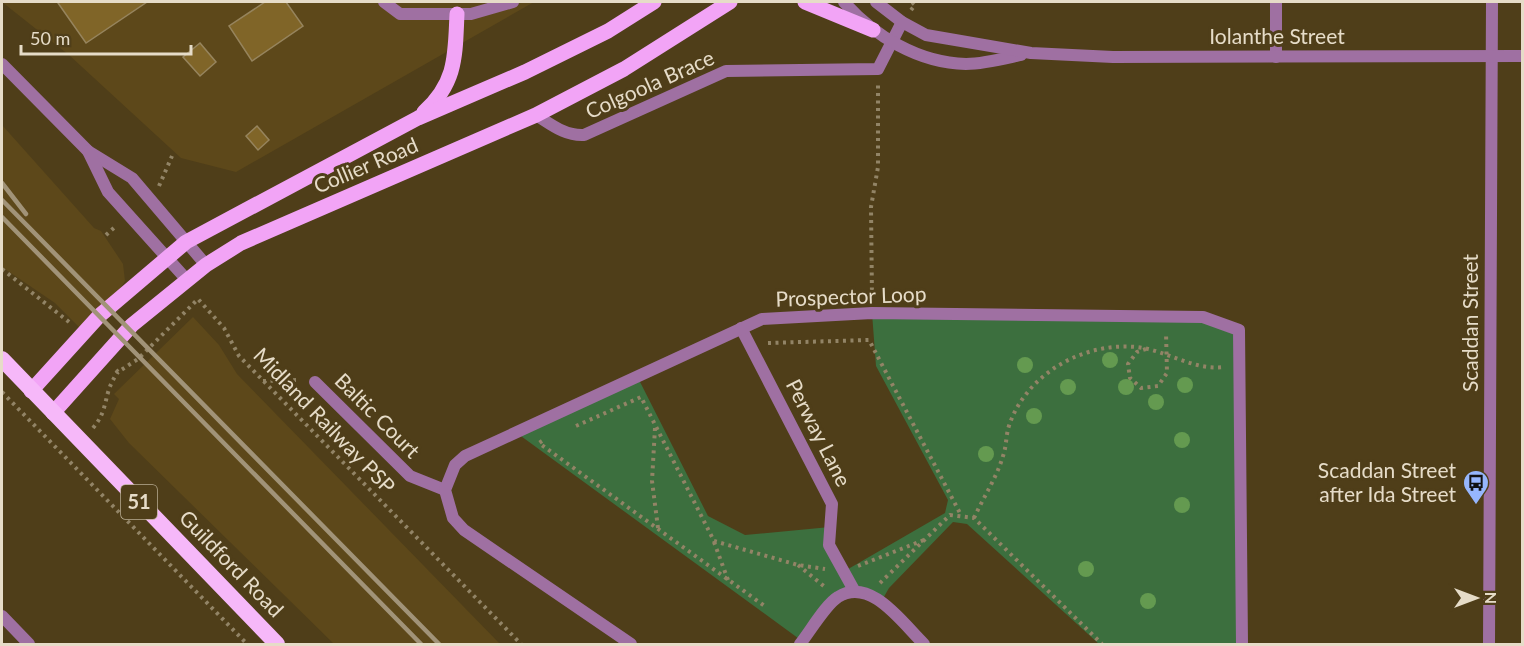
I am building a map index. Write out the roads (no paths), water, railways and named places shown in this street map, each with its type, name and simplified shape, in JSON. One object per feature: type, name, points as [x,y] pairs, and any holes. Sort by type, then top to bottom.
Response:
[{"type":"highway","name":"Guildford Road","points":[[2,359],[277,645]]},
{"type":"main road","name":"Collier Road","points":[[31,391],[104,312],[186,242],[418,118],[525,72],[598,36],[654,2]]},
{"type":"main road","name":"Collier Road","points":[[53,413],[132,325],[206,265],[241,243],[536,115],[624,69],[730,2]]},
{"type":"main road","points":[[805,2],[873,30]]},
{"type":"main road","points":[[418,118],[437,99],[452,74],[457,14]]},
{"type":"street","points":[[384,2],[400,14],[471,14],[513,2]]},
{"type":"street","name":"Iolanthe Street","points":[[844,2],[873,30],[891,42],[925,56],[963,64],[1031,53]]},
{"type":"street","name":"Iolanthe Street","points":[[876,2],[902,22],[927,35],[1031,53],[1113,57],[1522,56]]},
{"type":"street","points":[[1276,2],[1276,57]]},
{"type":"street","name":"Scaddan Street","points":[[1489,645],[1492,2]]},
{"type":"street","points":[[891,42],[902,22]]},
{"type":"street","name":"Colgoola Brace","points":[[536,115],[562,131],[573,135],[584,135],[726,71],[878,69],[891,42]]},
{"type":"street","points":[[2,64],[88,151],[132,178],[206,265]]},
{"type":"street","points":[[88,151],[108,192],[188,280]]},
{"type":"street","name":"Prospector Loop","points":[[445,490],[454,465],[465,456],[762,319],[872,313],[1203,317],[1239,330],[1242,645]]},
{"type":"street","name":"Perway Lane","points":[[741,328],[832,504],[830,545],[855,592]]},
{"type":"street","name":"Baltic Court","points":[[315,382],[410,476],[445,490]]},
{"type":"street","points":[[445,490],[453,518],[464,530],[631,645]]},
{"type":"street","points":[[800,645],[837,597],[855,592],[869,593],[924,645]]},
{"type":"street","points":[[2,616],[29,645]]},
{"type":"railway","points":[[2,183],[26,214]]},
{"type":"railway","points":[[2,200],[439,644]]},
{"type":"railway","points":[[2,217],[421,644]]},
{"type":"place","name":"Scaddan Street after Ida Street","points":[[1476,506]]}]
